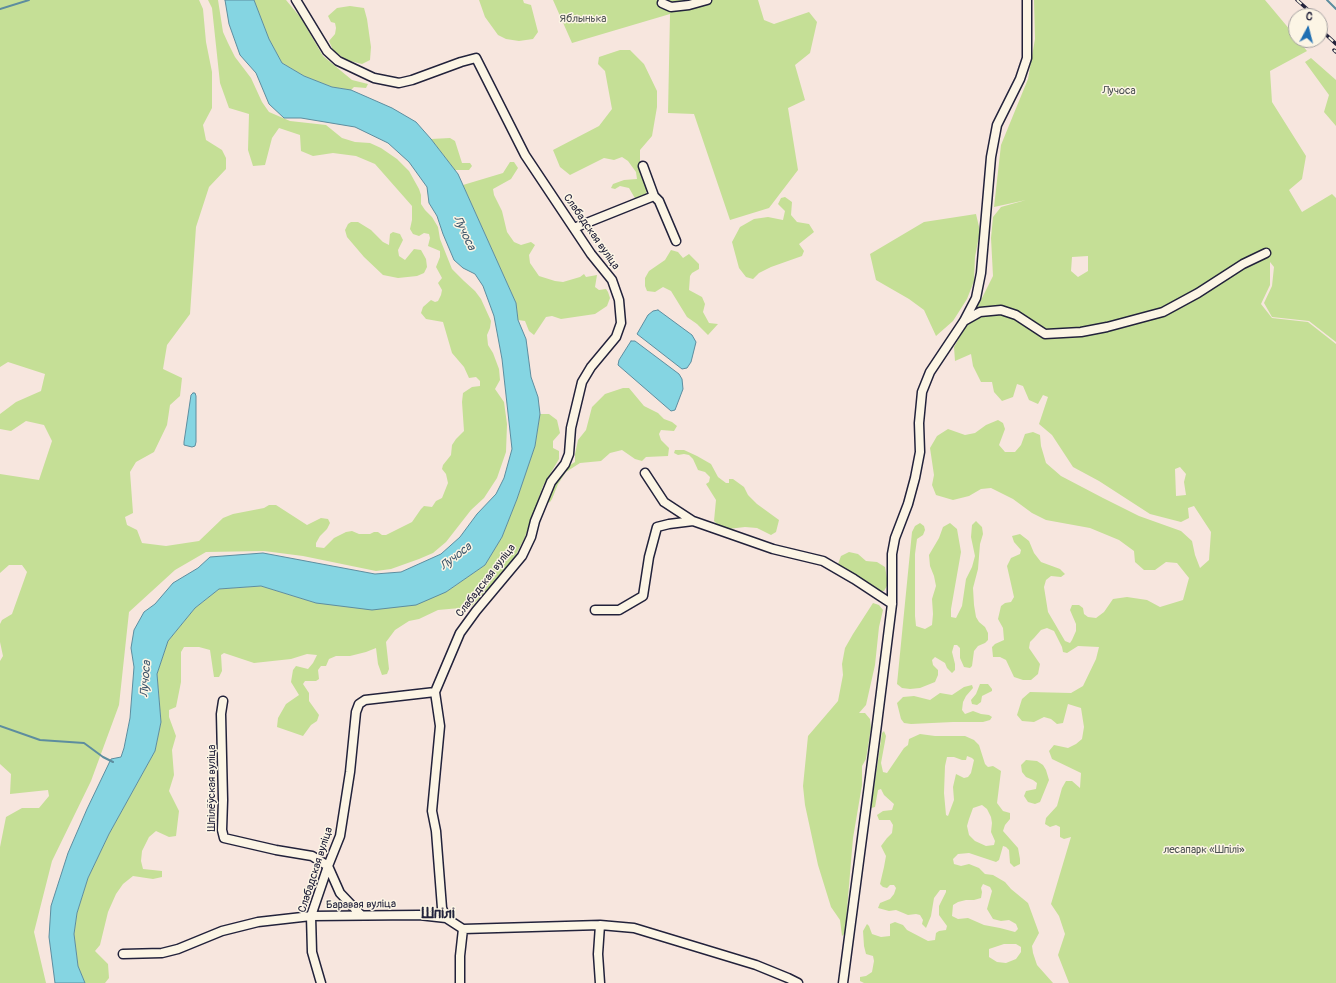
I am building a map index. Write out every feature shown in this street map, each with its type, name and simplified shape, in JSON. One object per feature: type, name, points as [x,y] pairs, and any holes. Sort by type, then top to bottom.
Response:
[{"type":"street","name":"Слабадская вуліца","points":[[296,0],[326,50],[338,61],[374,78],[399,83],[476,58],[525,155],[591,254],[612,280],[620,300],[621,323],[616,337],[591,367],[582,382],[571,428],[569,454],[565,464],[551,482],[535,521],[531,537],[522,556],[476,611],[460,633],[435,692],[365,700],[359,704],[356,712],[350,772],[340,836],[310,916],[312,952],[321,983]]},
{"type":"street","points":[[662,3],[671,7],[689,5],[707,0]]},
{"type":"street","points":[[843,983],[878,724],[892,604],[892,554],[895,538],[908,504],[920,452],[919,423],[922,392],[930,372],[964,321],[976,298],[981,273],[991,157],[997,125],[1020,79],[1027,58],[1028,0]]},
{"type":"street","points":[[643,166],[654,196],[659,201],[676,241]]},
{"type":"street","points":[[574,228],[654,196]]},
{"type":"street","points":[[964,321],[980,312],[1001,310],[1016,315],[1045,334],[1081,332],[1107,327],[1163,312],[1198,293],[1243,264],[1266,253]]},
{"type":"street","points":[[645,473],[664,502],[693,522],[773,549],[823,562],[854,579],[892,604]]},
{"type":"street","points":[[595,610],[618,610],[642,596],[649,557],[657,527],[669,524],[693,522]]},
{"type":"street","points":[[435,692],[440,726],[432,812],[436,832],[442,908],[446,918]]},
{"type":"street","name":"Шпілёўская вуліца","points":[[223,701],[221,714],[224,800],[222,830],[224,838],[312,856],[328,866]]},
{"type":"street","points":[[328,866],[340,893],[362,916]]},
{"type":"street","name":"Баравая вуліца","points":[[123,954],[162,953],[178,949],[222,931],[258,922],[310,916],[419,915],[446,918],[463,929]]},
{"type":"street","points":[[600,925],[598,954],[600,983]]},
{"type":"street","points":[[460,983],[460,956],[463,929],[600,925],[634,928],[756,965],[798,983]]},
{"type":"green space","points":[[0,0],[199,0],[203,9],[206,42],[212,72],[212,108],[203,125],[206,140],[222,150],[226,158],[226,169],[209,187],[196,227],[190,314],[167,345],[163,369],[182,378],[180,396],[170,405],[167,425],[154,452],[136,462],[130,472],[133,513],[125,517],[127,525],[137,530],[142,543],[166,546],[199,541],[223,518],[233,514],[264,508],[269,505],[276,505],[307,525],[321,518],[328,519],[330,523],[327,529],[320,536],[316,543],[316,547],[324,548],[334,538],[346,532],[352,531],[359,534],[370,534],[378,532],[382,535],[386,535],[412,522],[424,506],[432,507],[436,501],[442,498],[448,483],[446,474],[442,469],[443,465],[451,455],[452,445],[464,431],[462,402],[463,393],[472,387],[480,386],[480,381],[476,377],[469,378],[464,367],[452,353],[443,322],[426,319],[421,313],[423,307],[431,300],[435,302],[438,301],[441,295],[442,290],[438,283],[442,278],[436,267],[440,257],[440,251],[428,246],[430,238],[429,234],[424,233],[419,236],[413,234],[410,229],[412,220],[412,206],[375,164],[356,156],[333,153],[313,156],[301,151],[300,135],[279,128],[272,138],[265,165],[253,166],[248,150],[249,114],[229,108],[220,83],[212,8],[208,0],[218,0],[223,32],[228,43],[235,57],[251,78],[262,102],[269,112],[290,121],[326,125],[342,138],[355,142],[370,143],[381,148],[397,159],[409,171],[419,189],[421,204],[438,227],[440,239],[452,269],[475,291],[481,299],[491,321],[487,335],[488,345],[493,353],[499,369],[500,380],[495,389],[504,402],[507,424],[506,452],[497,478],[484,498],[471,510],[446,542],[433,553],[391,569],[376,571],[303,556],[264,551],[206,552],[175,570],[129,612],[119,705],[91,781],[52,861],[34,932],[46,983],[0,983],[0,847],[6,817],[22,808],[39,808],[49,796],[48,790],[10,794],[11,774],[0,764],[0,661],[3,656],[0,642],[0,624],[2,620],[12,614],[27,572],[22,565],[9,565],[0,573],[0,474],[39,480],[52,441],[44,425],[26,421],[11,431],[0,429],[0,414],[16,402],[41,391],[45,374],[8,362],[0,367]]},
{"type":"green space","points":[[254,0],[286,0],[301,18],[323,56],[352,80],[368,84],[366,88],[354,87],[351,90],[332,87],[304,76],[282,63],[269,39]]},
{"type":"green space","points":[[479,0],[523,0],[524,3],[531,5],[538,32],[533,39],[519,41],[506,39],[498,35],[485,17]]},
{"type":"green space","name":"Яблынька","points":[[553,0],[758,0],[764,20],[774,24],[809,12],[817,22],[810,53],[795,65],[805,100],[788,108],[798,170],[769,208],[730,220],[694,114],[668,113],[670,14],[572,43]]},
{"type":"green space","name":"лесапарк «Шпілі»","points":[[1034,0],[1265,0],[1288,27],[1288,48],[1305,48],[1307,51],[1270,71],[1272,102],[1306,156],[1302,179],[1289,190],[1302,212],[1332,194],[1336,198],[1336,342],[1309,321],[1272,317],[1264,303],[1272,286],[1274,267],[1270,262],[1270,285],[1261,304],[1272,318],[1308,322],[1336,344],[1336,983],[1069,983],[1058,955],[1065,934],[1059,916],[1051,904],[1071,837],[1064,839],[1060,837],[1060,827],[1056,825],[1050,827],[1045,824],[1046,818],[1057,806],[1062,788],[1066,781],[1072,781],[1080,788],[1081,773],[1052,759],[1049,751],[1054,745],[1068,748],[1082,739],[1084,727],[1081,708],[1068,704],[1063,723],[1057,724],[1051,719],[1044,717],[1034,722],[1022,721],[1017,715],[1022,699],[1030,692],[1071,693],[1083,686],[1096,659],[1099,647],[1078,646],[1067,653],[1063,652],[1054,631],[1047,628],[1041,630],[1030,642],[1029,648],[1040,664],[1038,674],[1031,680],[1023,680],[1014,677],[1006,660],[1000,657],[993,657],[992,647],[1004,640],[1003,628],[998,619],[1001,606],[1005,603],[1011,602],[1014,597],[1007,566],[1011,558],[1020,554],[1021,550],[1014,542],[1012,536],[1020,534],[1029,541],[1034,553],[1041,562],[1060,569],[1065,574],[1061,577],[1051,576],[1046,580],[1044,587],[1048,612],[1065,641],[1070,643],[1076,631],[1076,624],[1070,610],[1072,605],[1079,605],[1083,608],[1084,614],[1088,617],[1096,618],[1104,612],[1113,599],[1127,597],[1147,600],[1160,607],[1183,600],[1189,578],[1177,563],[1166,562],[1155,570],[1144,570],[1135,562],[1134,551],[1119,540],[1090,528],[1046,520],[1032,513],[1013,499],[991,488],[981,489],[969,496],[953,500],[936,495],[932,485],[934,475],[930,448],[937,436],[948,429],[965,435],[975,433],[986,425],[998,420],[1003,423],[1005,429],[999,445],[1005,452],[1015,452],[1021,445],[1025,434],[1033,432],[1040,435],[1041,446],[1046,463],[1061,476],[1139,516],[1181,531],[1192,541],[1200,568],[1209,560],[1211,532],[1194,506],[1188,508],[1189,518],[1181,522],[1150,514],[1099,481],[1073,467],[1052,435],[1039,424],[1048,397],[1043,395],[1038,404],[1029,400],[1023,386],[1017,384],[1013,397],[1002,401],[994,392],[992,382],[981,382],[973,366],[971,354],[955,361],[954,347],[993,276],[991,238],[993,217],[1001,207],[1026,200],[994,207],[1001,145],[1028,79],[1035,39]],"holes":[[[1088,256],[1088,271],[1078,277],[1071,271],[1072,257]],[[1180,467],[1186,474],[1184,482],[1186,495],[1176,496],[1175,469]]]},
{"type":"green space","points":[[350,6],[364,8],[367,19],[371,47],[370,60],[362,64],[346,60],[333,50],[329,41],[335,34],[336,28],[335,23],[331,22],[328,16],[337,8]]},
{"type":"green space","points":[[620,50],[630,50],[644,64],[657,91],[657,107],[652,136],[640,150],[640,166],[647,189],[646,195],[636,200],[629,188],[620,186],[615,189],[611,188],[613,184],[624,180],[637,179],[636,172],[628,161],[622,157],[614,160],[604,158],[570,175],[560,167],[553,150],[599,126],[612,109],[605,71],[598,64],[599,57]]},
{"type":"green space","points":[[1311,58],[1336,80],[1336,126],[1324,112],[1329,95],[1305,62]]},
{"type":"green space","points":[[450,138],[455,141],[462,163],[470,163],[472,166],[469,170],[455,170],[431,139]]},
{"type":"green space","points":[[510,162],[514,162],[518,168],[511,179],[493,189],[494,195],[502,211],[507,232],[514,242],[521,245],[531,242],[535,245],[529,255],[530,263],[539,276],[563,282],[580,277],[584,274],[586,277],[597,275],[595,287],[599,290],[606,289],[610,298],[607,306],[595,314],[561,319],[552,316],[546,317],[534,335],[529,331],[525,321],[518,320],[516,303],[463,185],[503,173]]},
{"type":"green space","points":[[785,197],[792,202],[791,215],[797,222],[809,224],[814,232],[799,244],[804,251],[802,256],[771,267],[759,273],[753,279],[746,277],[739,268],[732,242],[740,227],[754,219],[768,217],[783,220],[785,211],[778,204],[781,198]]},
{"type":"green space","points":[[976,214],[980,231],[975,257],[974,281],[967,299],[953,321],[936,336],[924,310],[909,299],[876,280],[870,254],[924,222]]},
{"type":"green space","points":[[351,222],[358,222],[371,230],[383,242],[389,245],[390,234],[393,232],[400,234],[403,240],[398,250],[399,256],[405,260],[414,249],[421,250],[426,259],[427,267],[424,273],[417,276],[398,278],[383,275],[364,257],[347,237],[345,230]]},
{"type":"green space","points":[[671,250],[678,252],[683,258],[689,254],[699,264],[699,269],[690,276],[689,290],[702,297],[705,304],[703,312],[709,323],[718,324],[708,335],[687,317],[671,291],[663,287],[655,292],[647,291],[645,286],[645,278],[649,271],[665,260]]},
{"type":"green space","points":[[623,388],[629,388],[644,406],[658,413],[664,419],[677,426],[674,431],[661,430],[659,434],[661,440],[669,448],[668,456],[646,457],[642,461],[635,459],[622,450],[610,453],[601,461],[580,463],[566,472],[558,484],[552,499],[547,503],[552,486],[567,467],[575,462],[578,440],[586,430],[592,407],[605,394]]},
{"type":"green space","points":[[540,414],[549,414],[557,420],[560,433],[553,441],[553,448],[559,451],[559,459],[543,486],[525,537],[512,563],[471,607],[438,610],[419,619],[409,621],[395,630],[386,642],[389,669],[387,674],[382,675],[378,664],[376,648],[350,656],[336,656],[329,659],[326,666],[321,666],[318,670],[319,679],[316,681],[305,681],[303,684],[309,693],[309,701],[319,715],[317,721],[311,725],[303,736],[277,727],[278,718],[286,704],[299,695],[291,682],[293,670],[296,666],[308,669],[317,655],[307,654],[291,659],[254,663],[224,653],[221,655],[222,671],[219,677],[214,677],[210,650],[199,647],[184,647],[181,652],[181,682],[176,707],[169,710],[169,717],[176,736],[172,750],[174,775],[169,791],[179,811],[176,836],[169,837],[156,831],[149,837],[142,851],[141,861],[143,869],[162,871],[162,877],[153,879],[133,876],[123,884],[116,894],[108,912],[100,945],[95,951],[108,964],[109,978],[105,983],[85,983],[78,966],[74,934],[77,913],[88,878],[109,834],[155,751],[161,722],[157,674],[168,641],[195,608],[219,589],[261,586],[316,603],[446,592],[485,565],[502,537],[535,446]]},
{"type":"green space","points":[[675,450],[684,450],[697,456],[711,464],[718,477],[726,483],[729,483],[729,479],[733,479],[744,487],[748,495],[757,504],[779,520],[776,532],[771,535],[757,528],[745,527],[728,529],[720,527],[714,521],[716,500],[706,484],[709,482],[710,477],[705,472],[698,470],[693,459],[689,455],[678,455],[674,453]]},
{"type":"green space","points":[[976,521],[982,527],[983,534],[980,544],[978,569],[973,588],[974,605],[976,617],[988,633],[988,640],[978,646],[974,651],[972,666],[970,668],[964,667],[960,658],[960,648],[957,645],[954,645],[952,652],[955,670],[952,673],[947,668],[945,663],[935,657],[932,660],[933,665],[938,670],[938,675],[935,682],[920,688],[902,688],[897,684],[912,532],[915,526],[920,523],[924,526],[925,530],[923,535],[917,539],[915,554],[915,616],[916,626],[925,629],[932,625],[932,599],[936,586],[930,566],[929,555],[939,538],[943,527],[950,523],[957,529],[961,552],[951,609],[951,617],[956,618],[962,606],[966,579],[972,567],[975,556],[971,537],[972,525]]},
{"type":"green space","points":[[849,552],[858,554],[866,561],[877,562],[885,567],[888,584],[884,591],[877,591],[841,569],[838,564],[841,556]]},
{"type":"green space","points":[[873,603],[879,605],[883,610],[879,627],[875,665],[866,705],[859,713],[865,713],[870,719],[871,728],[866,759],[862,766],[862,785],[853,838],[845,933],[842,936],[840,920],[831,907],[818,865],[805,805],[803,786],[808,736],[838,701],[843,675],[842,664],[845,648]]},
{"type":"green space","points":[[980,684],[988,684],[992,691],[982,696],[981,702],[977,705],[972,704],[971,700],[976,694]]},
{"type":"green space","points":[[972,685],[973,688],[963,702],[962,710],[965,714],[973,711],[989,715],[992,717],[990,720],[983,722],[911,724],[904,723],[901,719],[897,703],[903,697],[914,696],[930,700],[940,693],[952,695],[964,687]]},
{"type":"green space","points":[[884,731],[886,736],[881,763],[883,772],[887,773],[904,748],[908,745],[909,739],[920,734],[935,736],[965,736],[974,740],[979,745],[985,764],[988,767],[993,766],[1001,771],[997,803],[1003,811],[1010,813],[1010,819],[1005,825],[1003,831],[1018,848],[1020,864],[1014,867],[1010,863],[1009,850],[1003,846],[999,860],[996,862],[969,853],[958,854],[953,859],[954,864],[961,866],[969,864],[979,868],[985,874],[993,875],[1005,882],[1028,903],[1039,933],[1032,946],[1033,953],[1037,965],[1053,983],[864,983],[860,981],[860,977],[866,976],[872,972],[874,961],[873,956],[866,954],[864,946],[863,931],[867,924],[872,934],[881,937],[890,936],[890,924],[895,922],[903,925],[907,930],[928,941],[935,940],[936,933],[946,930],[947,926],[939,915],[939,906],[946,890],[940,890],[934,898],[931,916],[926,928],[922,924],[923,920],[920,915],[908,915],[896,910],[889,911],[878,908],[880,903],[890,899],[896,888],[894,885],[890,885],[887,888],[880,884],[886,856],[881,846],[892,833],[893,825],[890,820],[879,820],[877,815],[883,811],[892,810],[894,804],[884,795],[881,789],[878,790],[875,807],[871,808],[882,733]],"holes":[[[967,756],[974,760],[971,773],[968,777],[964,778],[956,774],[953,787],[954,800],[948,816],[946,815],[944,793],[945,766],[947,757],[966,760]],[[982,805],[987,809],[991,817],[991,832],[995,841],[994,845],[986,846],[975,841],[969,835],[967,826],[973,808]],[[983,884],[990,887],[992,891],[987,909],[993,919],[1001,921],[1009,920],[1016,924],[1018,929],[1015,932],[984,925],[968,918],[958,919],[952,916],[953,905],[958,902],[981,898],[981,888]],[[1004,944],[1016,944],[1021,947],[1021,952],[1016,959],[1006,963],[997,962],[989,957],[989,949]]]},
{"type":"green space","points":[[1026,760],[1037,761],[1043,765],[1049,780],[1040,802],[1035,804],[1028,802],[1024,796],[1026,791],[1036,789],[1037,783],[1026,777],[1022,772],[1021,765]]},
{"type":"water","name":"Лучоса","points":[[225,0],[254,0],[269,39],[282,63],[304,76],[332,87],[351,90],[392,108],[416,122],[458,174],[516,303],[518,320],[526,339],[531,377],[538,397],[540,414],[535,446],[502,537],[485,565],[446,592],[416,605],[372,610],[316,603],[261,586],[219,589],[195,608],[168,641],[157,674],[161,722],[155,751],[109,834],[88,878],[77,913],[74,934],[78,966],[85,983],[55,983],[49,937],[51,906],[68,853],[87,809],[111,759],[121,757],[124,748],[130,718],[134,667],[131,648],[134,630],[144,612],[155,604],[173,583],[198,568],[210,557],[263,553],[375,574],[401,572],[441,554],[460,537],[477,514],[496,494],[504,478],[512,449],[502,359],[494,316],[483,286],[475,274],[463,268],[454,260],[437,216],[429,203],[427,187],[409,162],[388,143],[355,127],[301,118],[284,118],[269,104],[256,73],[240,55],[229,24]]},
{"type":"water","points":[[658,310],[692,335],[696,342],[691,362],[687,368],[682,369],[637,334],[648,315],[653,311]]},
{"type":"water","points":[[631,341],[635,341],[679,374],[682,379],[683,389],[675,410],[671,411],[618,365],[619,360]]},
{"type":"water","points":[[195,393],[196,396],[196,442],[195,446],[192,447],[184,445],[184,442],[191,395]]},
{"type":"waterway","points":[[0,9],[29,0]]},
{"type":"waterway","points":[[1327,0],[1336,9]]},
{"type":"waterway","points":[[0,726],[40,740],[84,743],[103,757],[113,762]]},
{"type":"railway","points":[[1297,0],[1306,8]]},
{"type":"railway","points":[[1328,36],[1336,44]]},
{"type":"district","name":"Шпілі","points":[[438,914]]}]
